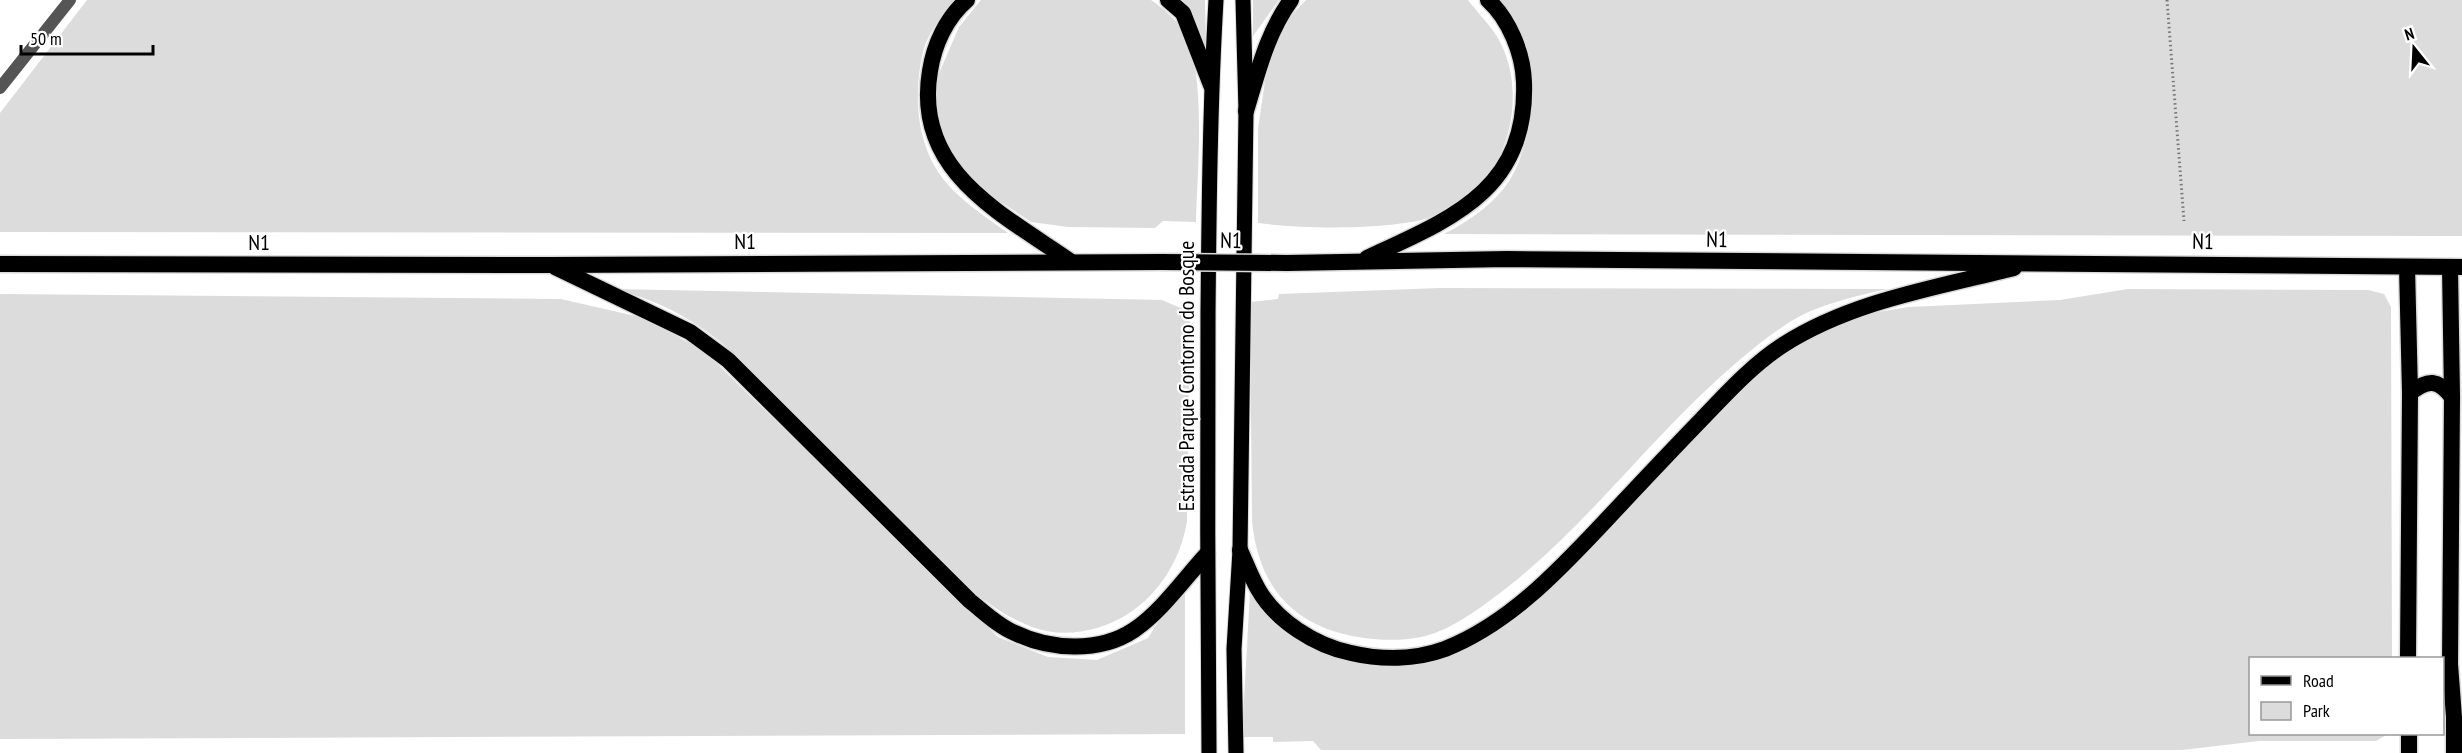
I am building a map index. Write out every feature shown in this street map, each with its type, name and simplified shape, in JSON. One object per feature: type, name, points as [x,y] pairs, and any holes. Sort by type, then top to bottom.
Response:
[{"type":"highway","points":[[967,0],[943,30],[932,57],[928,101],[933,132],[954,172],[969,189],[1070,261]]},
{"type":"highway","points":[[1168,0],[1183,13],[1211,85]]},
{"type":"highway","points":[[1246,111],[1267,41],[1278,18],[1291,0]]},
{"type":"highway","points":[[1360,261],[1451,218],[1485,191],[1511,156],[1525,100],[1524,74],[1519,50],[1507,27],[1488,0]]},
{"type":"highway","name":"N1","points":[[0,264],[550,265],[1360,261],[2038,262],[2456,267]]},
{"type":"highway","points":[[1240,550],[1259,591],[1294,628],[1314,640],[1340,651],[1364,657],[1393,659],[1445,649],[1485,628],[1555,573],[1733,387],[1781,346],[1819,324],[1853,310],[2038,262]]},
{"type":"highway","points":[[550,265],[690,332],[728,360],[954,585],[995,622],[1013,633],[1061,646],[1088,646],[1113,641],[1134,631],[1152,616],[1207,554]]},
{"type":"highway","points":[[2407,267],[2410,393],[2410,657]]},
{"type":"highway","points":[[2454,753],[2454,717],[2446,663],[2456,267]]},
{"type":"highway","points":[[2410,393],[2421,384],[2435,383],[2443,385],[2452,397]]},
{"type":"highway","points":[[2409,735],[2409,753]]},
{"type":"main road","name":"Estrada Parque Contorno do Bosque","points":[[1209,753],[1207,554],[1211,85],[1216,0]]},
{"type":"main road","points":[[1236,753],[1234,649],[1240,550],[1246,111],[1242,4]]},
{"type":"street","points":[[0,88],[70,0]]},
{"type":"path","points":[[2167,0],[2184,220]]},
{"type":"green space","points":[[87,0],[954,0],[932,31],[923,52],[918,85],[922,135],[935,166],[951,188],[1008,233],[0,232],[0,113]]},
{"type":"green space","points":[[981,0],[1151,0],[1174,19],[1184,33],[1196,72],[1199,152],[1196,222],[1163,221],[1155,228],[1068,227],[1031,222],[977,186],[950,156],[937,120],[937,78],[959,27]]},
{"type":"green space","points":[[1180,0],[1205,0],[1206,46],[1189,12]]},
{"type":"green space","points":[[1253,0],[1279,0],[1253,36]]},
{"type":"green space","points":[[1306,0],[1468,0],[1499,40],[1508,62],[1512,87],[1512,111],[1507,136],[1498,159],[1485,180],[1468,197],[1448,211],[1408,223],[1382,226],[1301,227],[1258,223],[1258,129],[1267,67],[1283,24]]},
{"type":"green space","points":[[1497,0],[2462,0],[2462,236],[1444,234],[1481,210],[1505,187],[1518,164],[1528,133],[1532,101],[1529,68],[1520,40]]},
{"type":"green space","points":[[1440,288],[1888,289],[1811,311],[1784,326],[1759,344],[1704,392],[1557,544],[1492,599],[1449,627],[1430,635],[1398,640],[1361,638],[1327,629],[1310,621],[1283,600],[1273,587],[1259,556],[1252,521],[1250,302],[1278,299],[1279,294]]},
{"type":"green space","points":[[614,289],[1162,300],[1190,312],[1187,521],[1174,562],[1150,596],[1128,614],[1106,625],[1069,633],[1044,631],[1011,617],[991,605],[936,558],[722,343],[671,310],[644,298]]},
{"type":"green space","points":[[2128,289],[2368,290],[2384,294],[2391,307],[2392,657],[2249,657],[2249,735],[2386,735],[2376,741],[2259,741],[2182,750],[1321,750],[1313,741],[1273,742],[1273,737],[1242,737],[1250,591],[1272,617],[1382,661],[1483,632],[1770,359],[1845,321],[1878,312],[1909,307],[2060,300]]},
{"type":"green space","points":[[0,294],[561,299],[644,318],[705,352],[998,637],[1048,657],[1097,660],[1148,638],[1185,579],[1185,734],[0,739]]}]
